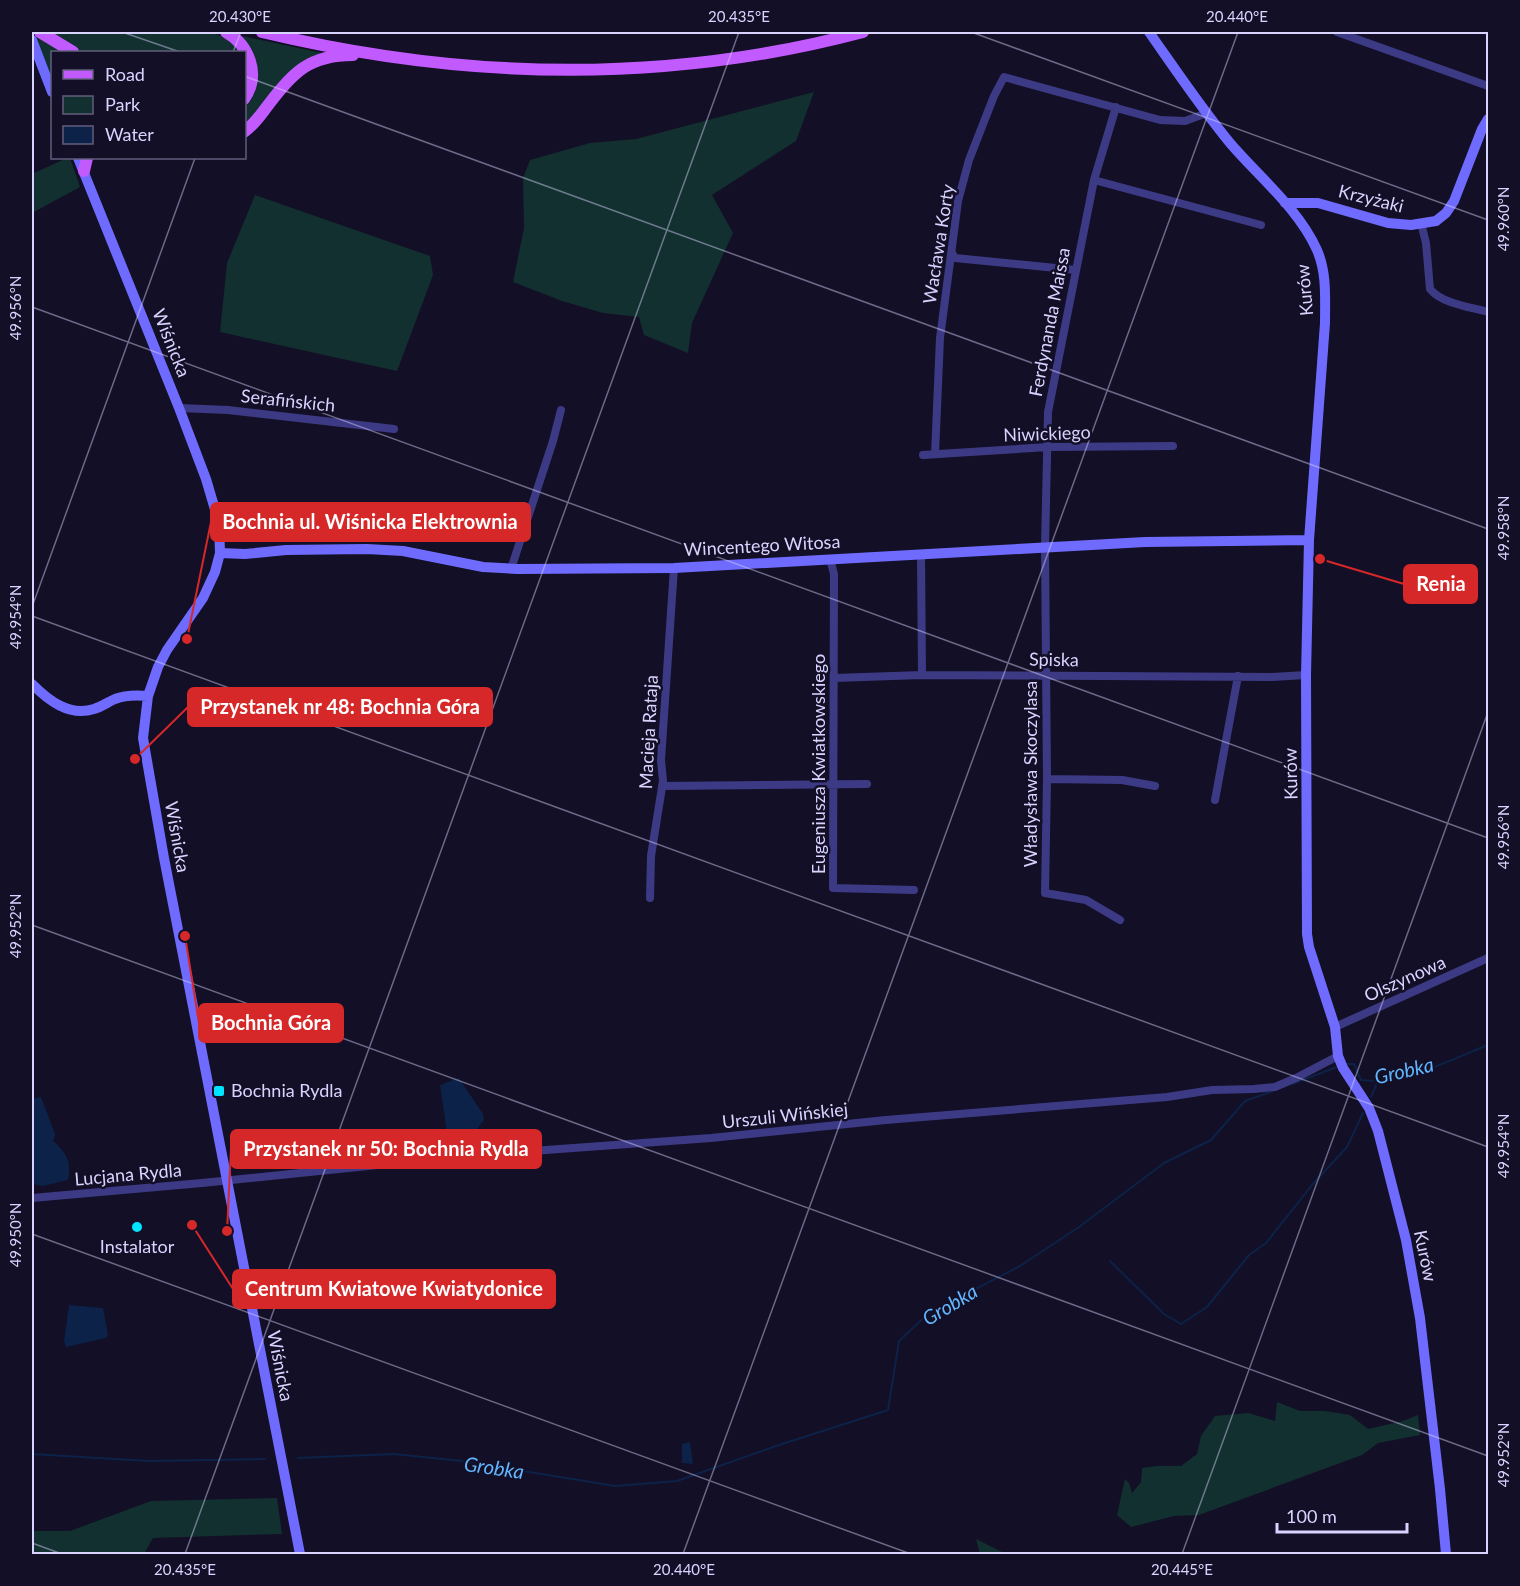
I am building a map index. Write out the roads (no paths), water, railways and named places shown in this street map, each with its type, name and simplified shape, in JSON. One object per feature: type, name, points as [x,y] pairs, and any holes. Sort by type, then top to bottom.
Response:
[{"type":"main road","points":[[40,32],[71,51]]},
{"type":"main road","points":[[226,32],[240,42],[245,51]]},
{"type":"main road","points":[[262,32],[379,55],[492,69],[587,70],[641,68],[749,55],[822,43],[863,32]]},
{"type":"main road","points":[[246,53],[250,61],[251,86],[246,95]]},
{"type":"main road","points":[[246,130],[287,80],[310,63],[330,56],[379,55]]},
{"type":"main road","points":[[84,171],[87,159]]},
{"type":"street","name":"Kurów","points":[[1149,32],[1230,143],[1297,218],[1318,252],[1323,269],[1325,322],[1309,540],[1306,675],[1307,934],[1309,947],[1335,1027],[1340,1061],[1369,1108],[1378,1131],[1406,1240],[1421,1330],[1446,1554]]},
{"type":"street","points":[[1337,32],[1488,86]]},
{"type":"street","points":[[32,40],[51,89]]},
{"type":"street","name":"Wacława Korty","points":[[935,454],[940,338],[958,201],[969,160],[994,96],[1004,77],[1174,122],[1185,121],[1207,113]]},
{"type":"street","name":"Ferdynanda Maissa","points":[[1045,547],[1048,412],[1094,180],[1116,107]]},
{"type":"street","name":"Krzyżaki","points":[[1285,203],[1318,203],[1388,223],[1411,225],[1436,221],[1446,213],[1454,201],[1482,129],[1488,120]]},
{"type":"street","name":"Wiśnicka","points":[[78,159],[179,408],[206,479],[219,523],[220,553],[215,572],[203,598],[158,667],[148,696],[143,738],[164,858],[300,1554]]},
{"type":"street","points":[[1094,180],[1261,225]]},
{"type":"street","points":[[1297,218],[1305,204]]},
{"type":"street","points":[[1421,224],[1426,243],[1430,289],[1448,300],[1488,312]]},
{"type":"street","points":[[952,253],[955,258],[1076,270]]},
{"type":"street","name":"Serafińskich","points":[[179,408],[228,410],[394,429]]},
{"type":"street","points":[[511,569],[561,410]]},
{"type":"street","name":"Niwickiego","points":[[923,455],[1048,447],[1173,446]]},
{"type":"street","name":"Wincentego Witosa","points":[[220,553],[245,554],[312,549],[394,551],[483,567],[511,569],[674,568],[1146,542],[1309,540]]},
{"type":"street","name":"Władysława Skoczylasa","points":[[1045,547],[1047,779],[1045,893],[1086,900],[1120,920]]},
{"type":"street","points":[[921,554],[922,675]]},
{"type":"street","name":"Eugeniusza Kwiatkowskiego","points":[[830,559],[834,574],[833,888],[914,890]]},
{"type":"street","name":"Macieja Rataja","points":[[650,898],[651,856],[662,786],[661,760],[674,568]]},
{"type":"street","name":"Spiska","points":[[834,678],[922,675],[1306,675]]},
{"type":"street","points":[[1215,800],[1238,676]]},
{"type":"street","points":[[32,684],[53,702],[71,710],[94,709],[116,698],[148,696]]},
{"type":"street","points":[[1047,779],[1122,780],[1155,786]]},
{"type":"street","points":[[662,786],[867,784]]},
{"type":"street","name":"Olszynowa","points":[[1335,1027],[1488,958]]},
{"type":"street","name":"Urszuli Wińskiej","points":[[227,1180],[465,1156],[711,1138],[886,1120],[1167,1097],[1212,1090],[1275,1087],[1340,1061]]},
{"type":"street","name":"Lucjana Rydla","points":[[32,1198],[227,1180]]},
{"type":"water","points":[[459,1078],[483,1114],[484,1120],[460,1151],[449,1147],[440,1085]]},
{"type":"water","points":[[41,1097],[55,1134],[53,1141],[65,1153],[69,1168],[68,1180],[43,1186],[32,1184],[32,1099]]},
{"type":"water","points":[[69,1305],[103,1308],[108,1334],[106,1338],[66,1347],[64,1341]]},
{"type":"water","points":[[690,1442],[693,1464],[682,1463],[682,1444]]},
{"type":"waterway","name":"Grobka","points":[[1346,1064],[1354,1064],[1361,1080],[1394,1079],[1426,1070],[1488,1045]]},
{"type":"waterway","name":"Grobka","points":[[1292,1084],[1337,1067]]},
{"type":"waterway","points":[[1371,1097],[1377,1083]]},
{"type":"waterway","name":"Grobka","points":[[298,1458],[394,1454],[462,1461],[615,1486],[677,1481],[888,1410],[899,1341],[929,1313],[1020,1266],[1079,1227],[1164,1163],[1211,1140],[1245,1101],[1273,1091]]},
{"type":"waterway","points":[[1110,1261],[1164,1314],[1181,1324],[1207,1307],[1249,1255],[1266,1243],[1312,1185],[1347,1147],[1363,1113]]},
{"type":"waterway","name":"Grobka","points":[[32,1454],[148,1461],[265,1459]]},
{"type":"place","name":"Renia","points":[[1320,559]]},
{"type":"place","name":"Bochnia ul. Wiśnicka Elektrownia","points":[[187,639]]},
{"type":"place","name":"Przystanek nr 48: Bochnia Góra","points":[[135,759]]},
{"type":"place","name":"Bochnia Góra","points":[[185,936]]},
{"type":"place","name":"Bochnia Rydla","points":[[219,1091]]},
{"type":"place","name":"Centrum Kwiatowe Kwiatydonice","points":[[192,1225]]},
{"type":"place","name":"Instalator","points":[[137,1227]]},
{"type":"place","name":"Przystanek nr 50: Bochnia Rydla","points":[[227,1231]]}]
